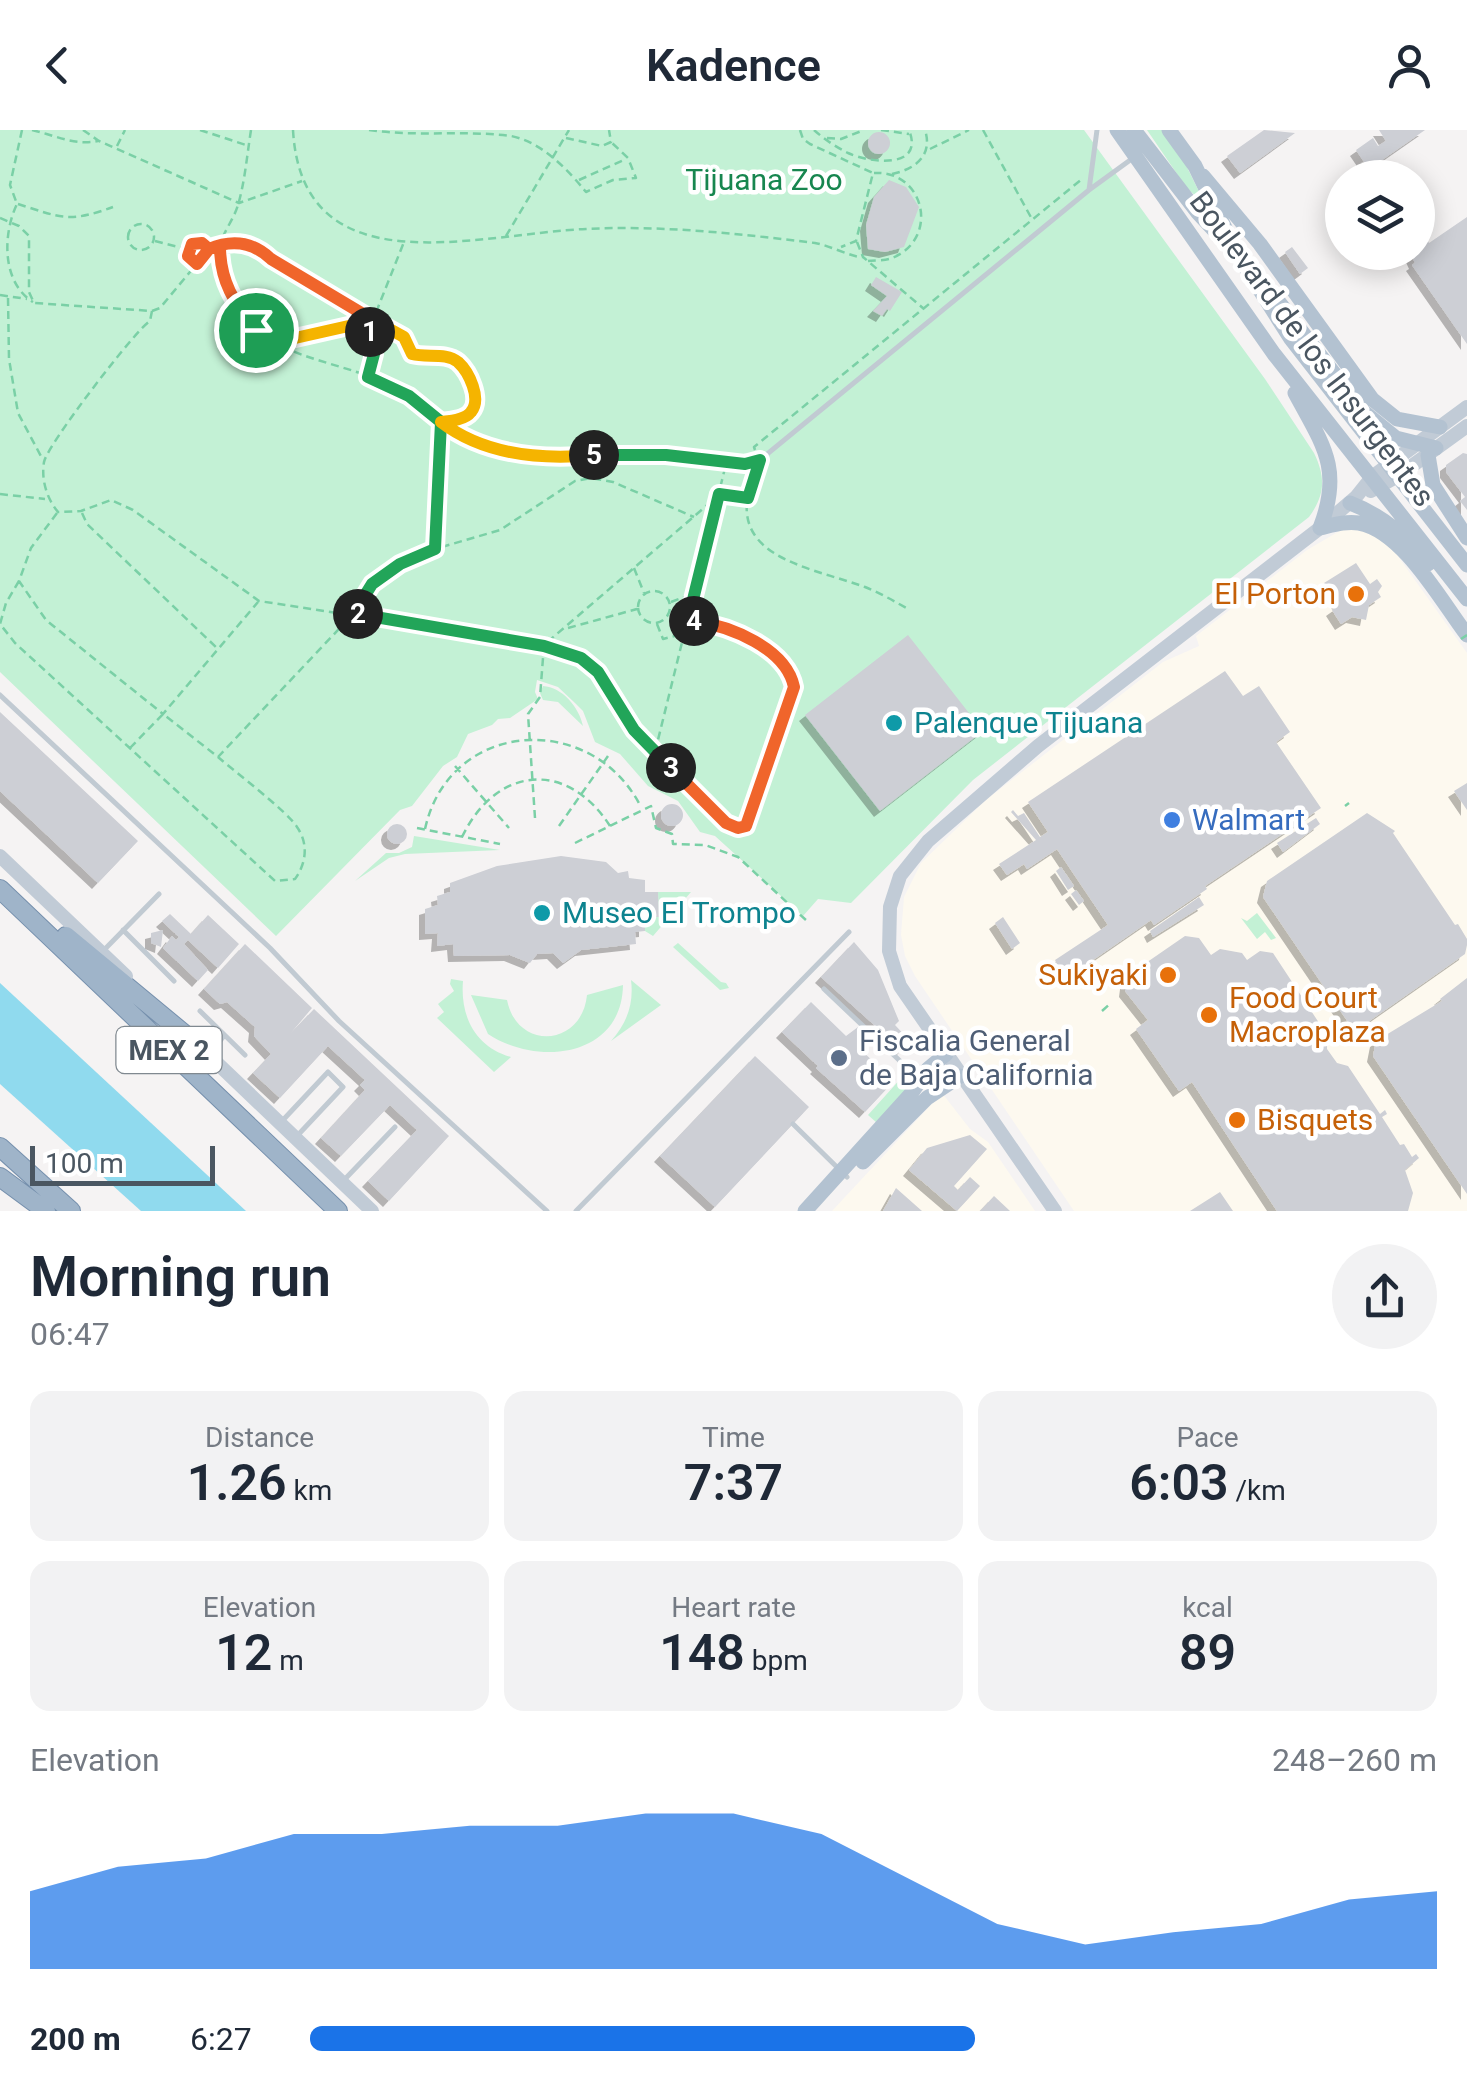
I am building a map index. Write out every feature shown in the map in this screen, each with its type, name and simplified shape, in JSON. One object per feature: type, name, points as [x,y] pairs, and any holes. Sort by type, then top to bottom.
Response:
[{"type":"highway","points":[[0,878],[204,1051]]},
{"type":"highway","name":"MEX 2","points":[[0,889],[338,1211]]},
{"type":"highway","points":[[0,1146],[71,1211]]},
{"type":"highway","points":[[0,1178],[46,1211]]},
{"type":"main road","name":"Boulevard de los Insurgentes","points":[[1117,130],[1274,354],[1467,599]]},
{"type":"main road","points":[[1134,130],[1198,213],[1262,280],[1364,412],[1396,438],[1427,449]]},
{"type":"main road","name":"Boulevard de los Insurgentes","points":[[1169,130],[1194,166],[1240,258],[1310,366],[1467,564]]},
{"type":"main road","points":[[1194,166],[1250,231],[1372,399],[1397,419],[1440,426]]},
{"type":"main road","points":[[1198,213],[1209,210],[1207,196]]},
{"type":"main road","points":[[1274,354],[1326,454],[1332,488],[1320,528]]},
{"type":"main road","points":[[1467,407],[1440,426],[1427,449],[1433,485],[1467,538]]},
{"type":"main road","points":[[1054,1211],[900,986],[889,951],[890,907],[900,876],[946,823],[1038,746],[1376,482],[1467,426]]},
{"type":"main road","points":[[1353,500],[1382,517],[1406,538],[1467,615]]},
{"type":"main road","points":[[1320,528],[1355,522],[1376,529],[1398,546],[1465,636]]},
{"type":"main road","points":[[0,856],[372,1211]]},
{"type":"main road","points":[[814,1211],[930,1067],[946,1054]]},
{"type":"main road","points":[[805,1211],[916,1108],[960,1076]]},
{"type":"main road","points":[[0,1178],[34,1211]]},
{"type":"lane","points":[[1090,190],[1097,130]]},
{"type":"lane","points":[[760,460],[1136,156]]},
{"type":"lane","points":[[0,695],[270,948],[366,1046],[547,1211]]},
{"type":"lane","points":[[102,952],[159,894]]},
{"type":"lane","points":[[124,930],[174,981]]},
{"type":"lane","points":[[576,1211],[848,932]]},
{"type":"lane","points":[[824,989],[899,1060],[916,1087]]},
{"type":"lane","points":[[200,1011],[245,1056]]},
{"type":"lane","points":[[204,1051],[224,1036]]},
{"type":"lane","points":[[280,1124],[328,1072],[343,1087],[295,1138]]},
{"type":"lane","points":[[793,1124],[844,1174]]},
{"type":"lane","points":[[342,1182],[395,1127]]},
{"type":"path","points":[[22,130],[10,185],[17,204],[8,222],[8,258],[27,299]]},
{"type":"path","points":[[32,130],[87,144],[99,140]]},
{"type":"path","points":[[83,130],[239,203],[304,180]]},
{"type":"path","points":[[116,148],[125,130]]},
{"type":"path","points":[[200,130],[248,146]]},
{"type":"path","points":[[251,130],[239,203],[220,246],[220,264],[227,292],[256,330],[273,343],[302,358],[368,377],[409,396],[466,440],[492,449],[558,457],[666,455],[727,463],[760,460]]},
{"type":"path","points":[[294,130],[295,156],[304,180],[326,216],[361,234],[404,242],[588,228],[637,229],[779,238],[837,247],[856,258],[863,257]]},
{"type":"path","points":[[369,130],[512,136],[569,170],[586,192],[613,180],[636,178],[628,158],[611,142],[609,130]]},
{"type":"path","points":[[506,237],[569,130]]},
{"type":"path","points":[[800,130],[810,144],[872,173],[891,174],[913,167],[927,150],[968,130]]},
{"type":"path","points":[[814,130],[862,158],[884,162],[903,158],[913,145],[910,132],[881,130]]},
{"type":"path","points":[[821,136],[831,140],[864,130]]},
{"type":"path","points":[[925,130],[927,150]]},
{"type":"path","points":[[982,130],[1040,230]]},
{"type":"path","points":[[565,138],[602,146],[611,142]]},
{"type":"path","points":[[908,609],[867,588],[811,571],[768,549],[752,533],[748,498],[760,460],[754,447],[1084,177],[1094,156]]},
{"type":"path","points":[[578,180],[628,158]]},
{"type":"path","points":[[903,158],[913,167]]},
{"type":"path","points":[[872,173],[856,240],[863,257],[925,310]]},
{"type":"path","points":[[868,261],[890,259],[908,248],[923,218],[921,202],[913,187],[891,174]]},
{"type":"path","points":[[0,184],[10,185]]},
{"type":"path","points":[[17,204],[80,219],[113,207]]},
{"type":"path","points":[[0,218],[29,236],[29,292],[34,302]]},
{"type":"path","points":[[144,224],[152,229],[154,240],[139,250],[131,246],[128,234],[132,226],[144,224]]},
{"type":"path","points":[[154,240],[188,250]]},
{"type":"path","points":[[837,247],[856,240]]},
{"type":"path","points":[[188,250],[198,242],[209,249]]},
{"type":"path","points":[[368,377],[374,354],[370,334],[373,320],[404,242]]},
{"type":"path","points":[[0,294],[34,302],[152,312],[160,308],[209,249],[246,243],[404,337],[412,354],[425,358],[446,356],[458,361],[474,390],[475,402],[472,412],[463,418],[441,422]]},
{"type":"path","points":[[188,250],[190,260],[197,264]]},
{"type":"path","points":[[8,298],[9,359],[18,413],[44,462],[47,499],[58,512]]},
{"type":"path","points":[[44,462],[140,326],[150,321],[152,312]]},
{"type":"path","points":[[273,343],[373,320]]},
{"type":"path","points":[[0,364],[9,359]]},
{"type":"path","points":[[435,549],[441,422]]},
{"type":"path","points":[[655,752],[727,463]]},
{"type":"path","points":[[218,757],[354,613],[372,584],[400,564],[500,530],[563,486],[591,478],[614,482],[694,516]]},
{"type":"path","points":[[0,494],[47,499]]},
{"type":"path","points":[[535,818],[528,714],[540,697],[544,646],[719,494],[748,498]]},
{"type":"path","points":[[58,512],[81,511],[111,500],[133,510],[259,601],[354,613],[567,651],[598,672],[628,722],[726,823],[738,828],[746,826],[791,701],[791,674],[768,651],[722,627],[688,620]]},
{"type":"path","points":[[81,511],[87,524],[218,649]]},
{"type":"path","points":[[19,581],[46,620],[218,757],[297,826],[305,851],[304,866],[295,879],[275,881],[0,624],[31,548],[58,512]]},
{"type":"path","points":[[562,630],[638,608],[644,595],[634,568]]},
{"type":"path","points":[[644,595],[659,592],[670,603]]},
{"type":"path","points":[[670,603],[694,592]]},
{"type":"path","points":[[130,748],[259,601]]},
{"type":"path","points":[[638,608],[643,618],[657,622],[666,618],[670,603]]},
{"type":"path","points":[[657,622],[663,639],[684,634]]},
{"type":"path","points":[[425,829],[430,806],[457,767],[480,753],[529,740],[556,741],[582,748],[629,784],[643,810]]},
{"type":"path","points":[[559,826],[608,756]]},
{"type":"path","points":[[457,767],[509,828]]},
{"type":"path","points":[[462,837],[470,818],[486,800],[508,784],[532,780],[556,782],[582,793],[610,826]]},
{"type":"path","points":[[575,843],[651,806],[656,828],[672,834],[673,844],[705,845],[738,857],[808,921]]},
{"type":"path","points":[[417,828],[500,844]]},
{"type":"path","points":[[1102,1011],[1111,1003]]},
{"type":"shaded area","points":[[1343,529],[1372,531],[1397,555],[1467,653],[1467,1211],[1074,1211],[915,976],[905,956],[901,935],[904,897],[921,863],[986,800],[1163,662],[1199,646],[1196,636],[1307,550]]},
{"type":"shaded area","points":[[942,1093],[970,1129],[988,1142],[1035,1211],[832,1211]]},
{"type":"green space","name":"Tijuana Zoo","points":[[0,130],[1084,130],[1265,379],[1314,453],[1321,470],[1321,494],[1309,517],[973,780],[851,903],[818,899],[803,916],[715,836],[700,832],[678,801],[648,786],[620,754],[595,742],[583,711],[558,687],[537,680],[538,699],[510,718],[498,719],[468,734],[457,757],[443,766],[412,806],[400,810],[276,936],[0,672]]},
{"type":"green space","points":[[1147,130],[1162,130],[1183,159],[1206,206],[1186,187]]},
{"type":"green space","points":[[543,686],[569,699],[583,726],[558,702],[543,700]]},
{"type":"green space","points":[[414,836],[500,850],[405,854],[389,858],[355,881],[386,853],[412,847]]},
{"type":"green space","points":[[658,892],[691,892],[653,936],[645,931],[645,918],[659,916]]},
{"type":"green space","points":[[1257,913],[1276,938],[1271,940],[1265,932],[1257,939],[1241,918],[1247,921]]},
{"type":"green space","points":[[678,943],[729,988],[720,990],[673,947]]},
{"type":"green space","points":[[451,979],[463,981],[467,1018],[479,1038],[511,1057],[494,1072],[437,1018],[444,1012],[438,1004],[454,991]]},
{"type":"green space","points":[[631,980],[661,1005],[611,1041],[628,1013]]},
{"type":"green space","points":[[623,985],[619,1009],[609,1028],[574,1049],[552,1052],[508,1044],[488,1034],[471,995],[507,1000],[513,1017],[523,1028],[535,1035],[549,1036],[574,1025],[583,1012],[587,995]]},
{"type":"green space","points":[[903,1076],[909,1086],[877,1123],[868,1115]]},
{"type":"water","points":[[0,983],[246,1211],[141,1211],[0,1084]]},
{"type":"building","points":[[1264,130],[1295,133],[1240,173],[1227,156]]},
{"type":"building","points":[[1379,130],[1425,130],[1382,160],[1363,160],[1356,150],[1373,138],[1378,146],[1386,141]]},
{"type":"building","points":[[879,132],[887,135],[887,151],[879,154],[871,151],[868,143],[871,135]]},
{"type":"building","points":[[889,180],[906,187],[919,207],[904,247],[885,252],[868,249],[866,225],[874,197]]},
{"type":"building","points":[[1467,217],[1467,344],[1415,270],[1435,270],[1435,239]]},
{"type":"building","points":[[1292,247],[1308,268],[1300,274],[1285,252]]},
{"type":"building","points":[[876,277],[902,292],[882,316],[873,311],[887,296],[871,285]]},
{"type":"building","points":[[1467,454],[1467,510],[1460,501],[1465,497],[1446,472],[1446,465]]},
{"type":"building","name":"El Porton","points":[[1356,563],[1370,584],[1377,579],[1382,586],[1378,592],[1381,597],[1369,605],[1366,620],[1352,617],[1341,624],[1332,610],[1339,605],[1324,583]]},
{"type":"building","name":"Palenque Tijuana","points":[[908,635],[983,731],[880,811],[805,715]]},
{"type":"building","name":"Walmart","points":[[1225,671],[1243,696],[1259,686],[1290,732],[1276,742],[1321,808],[1154,925],[1151,920],[1077,971],[1060,969],[1055,960],[1108,925],[1057,849],[1027,869],[1024,864],[1007,875],[999,864],[1036,840],[1011,812],[1018,816],[1024,813],[1040,837],[1048,832],[1028,802]]},
{"type":"building","points":[[0,712],[138,841],[98,883],[0,791]]},
{"type":"building","points":[[1467,783],[1467,810],[1454,791]]},
{"type":"building","points":[[668,804],[676,804],[683,815],[676,826],[668,826],[661,819],[661,811]]},
{"type":"building","points":[[1367,813],[1395,831],[1455,925],[1458,924],[1467,945],[1465,954],[1365,1024],[1348,1022],[1263,897],[1267,881]]},
{"type":"building","points":[[1316,818],[1320,824],[1283,852],[1277,843]]},
{"type":"building","points":[[393,824],[401,824],[407,834],[401,844],[393,844],[387,838],[387,830]]},
{"type":"building","name":"Museo El Trompo","points":[[561,856],[606,862],[618,873],[628,871],[629,878],[645,880],[645,892],[658,892],[659,917],[645,917],[645,931],[635,932],[636,944],[581,950],[563,963],[553,953],[537,954],[530,963],[510,955],[454,956],[453,944],[437,946],[438,933],[425,934],[425,909],[438,905],[437,896],[450,892],[450,883],[497,866]]},
{"type":"building","points":[[1061,867],[1074,886],[1068,890],[1056,871]]},
{"type":"building","points":[[1076,890],[1084,901],[1079,905],[1071,894]]},
{"type":"building","points":[[1199,897],[1204,905],[1153,937],[1150,931]]},
{"type":"building","points":[[170,914],[191,934],[208,915],[239,944],[218,968],[188,940],[184,944],[208,970],[198,981],[163,948],[172,936],[176,940],[179,937],[162,921]]},
{"type":"building","points":[[1003,917],[1020,943],[1012,949],[995,923]]},
{"type":"building","points":[[163,930],[161,947],[151,943],[151,933]]},
{"type":"building","points":[[1185,936],[1199,938],[1211,955],[1220,949],[1242,953],[1247,960],[1260,951],[1273,953],[1327,1035],[1327,1049],[1337,1063],[1348,1066],[1380,1114],[1385,1110],[1387,1114],[1382,1117],[1400,1145],[1404,1144],[1412,1157],[1416,1154],[1419,1158],[1405,1170],[1413,1193],[1408,1211],[1277,1211],[1192,1082],[1179,1091],[1136,1029],[1148,1020],[1125,991],[1127,976]]},
{"type":"building","points":[[854,942],[878,970],[899,1021],[895,1025],[910,1041],[902,1050],[821,977]]},
{"type":"building","points":[[245,944],[312,1008],[291,1033],[314,1009],[449,1136],[389,1201],[368,1181],[417,1130],[390,1105],[341,1156],[321,1138],[365,1090],[360,1085],[365,1080],[328,1046],[280,1098],[253,1073],[271,1054],[254,1036],[255,1027],[227,1002],[220,1004],[204,989]]},
{"type":"building","points":[[1467,978],[1467,1194],[1373,1056],[1376,1041],[1442,1001]]},
{"type":"building","name":"Fiscalia General de Baja California","points":[[811,1002],[846,1036],[858,1027],[868,1037],[860,1049],[894,1081],[865,1112],[782,1032]]},
{"type":"building","points":[[755,1056],[809,1107],[715,1207],[660,1156]]},
{"type":"building","points":[[970,1135],[987,1149],[954,1186],[958,1190],[970,1177],[980,1186],[957,1211],[909,1170],[927,1148]]},
{"type":"building","points":[[896,1188],[922,1211],[883,1211]]},
{"type":"building","points":[[1220,1192],[1233,1211],[1190,1211]]},
{"type":"building","points":[[994,1196],[1010,1211],[980,1211]]},
{"type":"place","name":"El Porton","points":[[1356,594]]},
{"type":"place","name":"Palenque Tijuana","points":[[894,723]]},
{"type":"place","name":"Walmart","points":[[1172,820]]},
{"type":"place","name":"Museo El Trompo","points":[[542,913]]},
{"type":"place","name":"Sukiyaki","points":[[1168,975]]},
{"type":"place","name":"Food Court Macroplaza","points":[[1209,1015]]},
{"type":"place","name":"Fiscalia General de Baja California","points":[[839,1058]]},
{"type":"place","name":"Bisquets","points":[[1237,1120]]},
{"type":"route","points":[[256,330],[227,292],[220,246],[209,249],[197,264],[188,256],[189,246],[202,243],[209,249],[214,246],[235,242],[246,243],[373,320],[370,345],[374,354],[368,377],[409,396],[441,422],[435,549],[400,564],[372,584],[354,613],[544,646],[581,658],[598,672],[634,730],[655,752],[726,823],[738,828],[746,826],[791,701],[791,674],[754,642],[722,627],[688,620],[719,494],[748,498],[760,460],[745,464],[666,455],[558,457],[492,449],[466,440],[441,422],[463,418],[472,412],[475,402],[474,390],[458,361],[446,356],[425,358],[412,354],[404,337],[373,320],[273,343],[256,330]]}]
